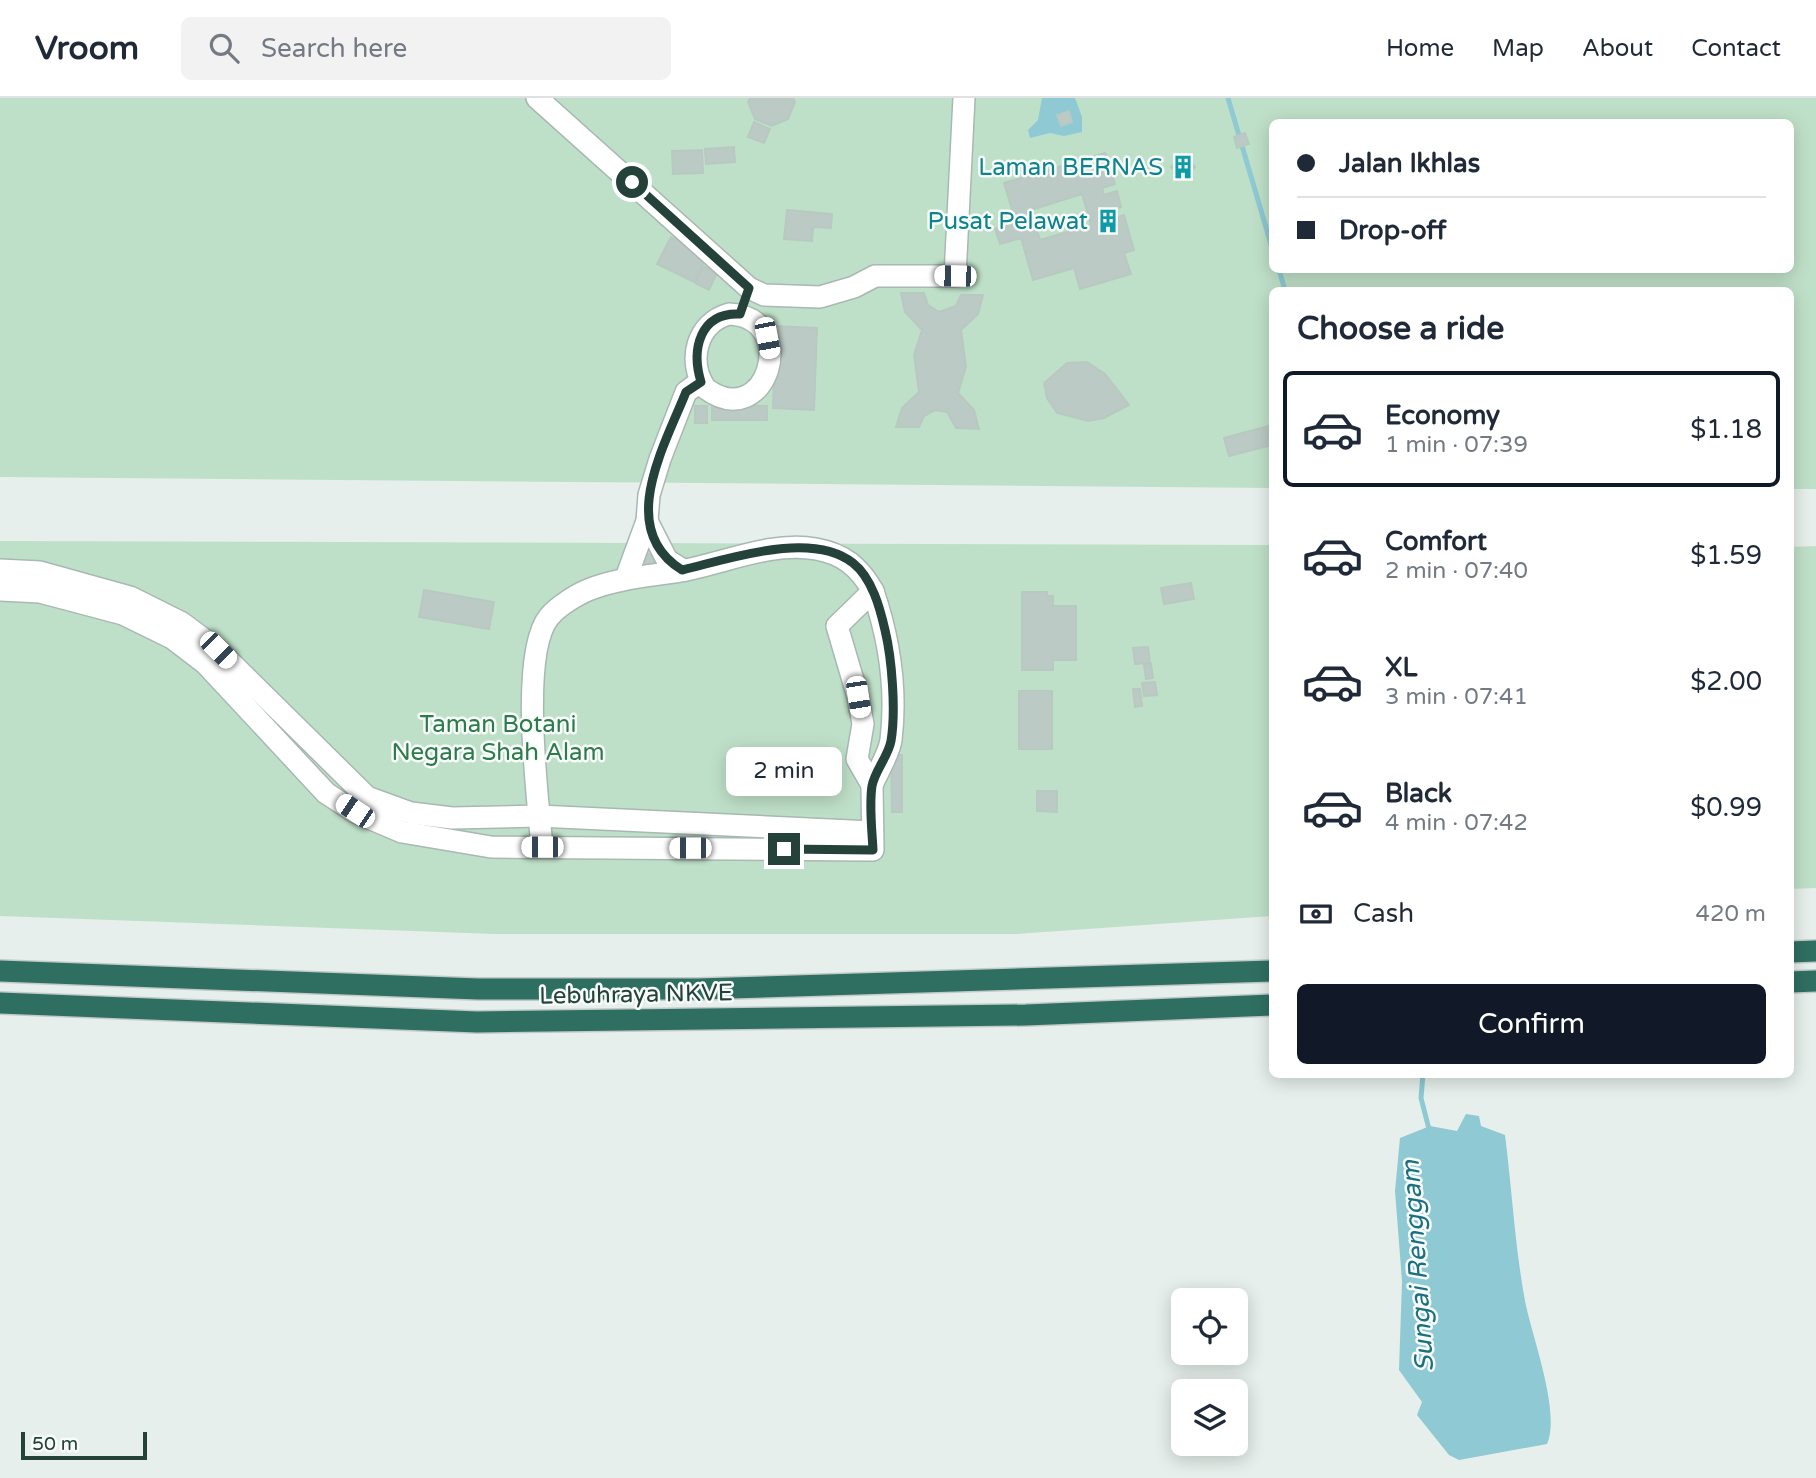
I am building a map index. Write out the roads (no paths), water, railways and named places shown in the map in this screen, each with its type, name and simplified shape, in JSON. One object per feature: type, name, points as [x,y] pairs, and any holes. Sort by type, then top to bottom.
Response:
[{"type":"highway","points":[[1794,952],[1816,951]]},
{"type":"highway","name":"Lebuhraya NKVE","points":[[0,971],[547,989],[1016,981],[1269,971]]},
{"type":"highway","points":[[1794,982],[1816,981]]},
{"type":"highway","name":"Lebuhraya NKVE","points":[[0,1003],[477,1022],[1026,1015],[1269,1005]]},
{"type":"street","points":[[537,98],[749,288],[764,295],[820,297],[854,287],[875,276],[955,276],[964,98]]},
{"type":"street","points":[[740,314],[749,288]]},
{"type":"street","points":[[740,314],[761,325],[767,338],[769,364],[765,378],[757,390],[737,399],[714,395],[701,382],[696,361],[700,335],[717,317],[740,314]]},
{"type":"street","points":[[626,578],[648,522],[649,495],[660,459],[686,392],[701,382]]},
{"type":"street","points":[[648,522],[667,560],[682,570]]},
{"type":"street","points":[[0,590],[40,592],[111,611],[172,638],[206,664],[326,793],[355,811],[402,832],[491,847],[873,850],[872,785],[891,742],[891,684],[888,642],[873,591],[855,564],[817,549],[776,550],[682,570],[626,578],[586,590],[550,617],[540,633],[533,713],[542,847]]},
{"type":"street","points":[[0,570],[40,572],[130,597],[182,623],[218,650],[367,797],[411,813],[452,818],[539,816],[872,832]]},
{"type":"street","points":[[872,785],[857,759],[863,724],[837,626],[873,591]]},
{"type":"water","points":[[1042,98],[1075,98],[1082,117],[1082,132],[1064,136],[1050,133],[1030,138],[1028,130],[1038,120]]},
{"type":"water","points":[[1466,1114],[1479,1116],[1481,1126],[1505,1135],[1525,1301],[1548,1394],[1550,1430],[1547,1444],[1459,1460],[1449,1455],[1417,1415],[1422,1402],[1399,1370],[1402,1281],[1395,1191],[1400,1138],[1430,1126],[1457,1131]]},
{"type":"waterway","name":"Sungai Renggam","points":[[1228,98],[1269,238]]},
{"type":"waterway","name":"Sungai Renggam","points":[[1280,273],[1284,287]]},
{"type":"waterway","name":"Sungai Renggam","points":[[1423,1078],[1421,1098],[1430,1133]]},
{"type":"place","name":"Laman BERNAS","points":[[1183,167]]},
{"type":"place","name":"Pusat Pelawat","points":[[1108,221]]},
{"type":"park label","name":"Taman Botani Negara Shah Alam","points":[[498,738]]}]
